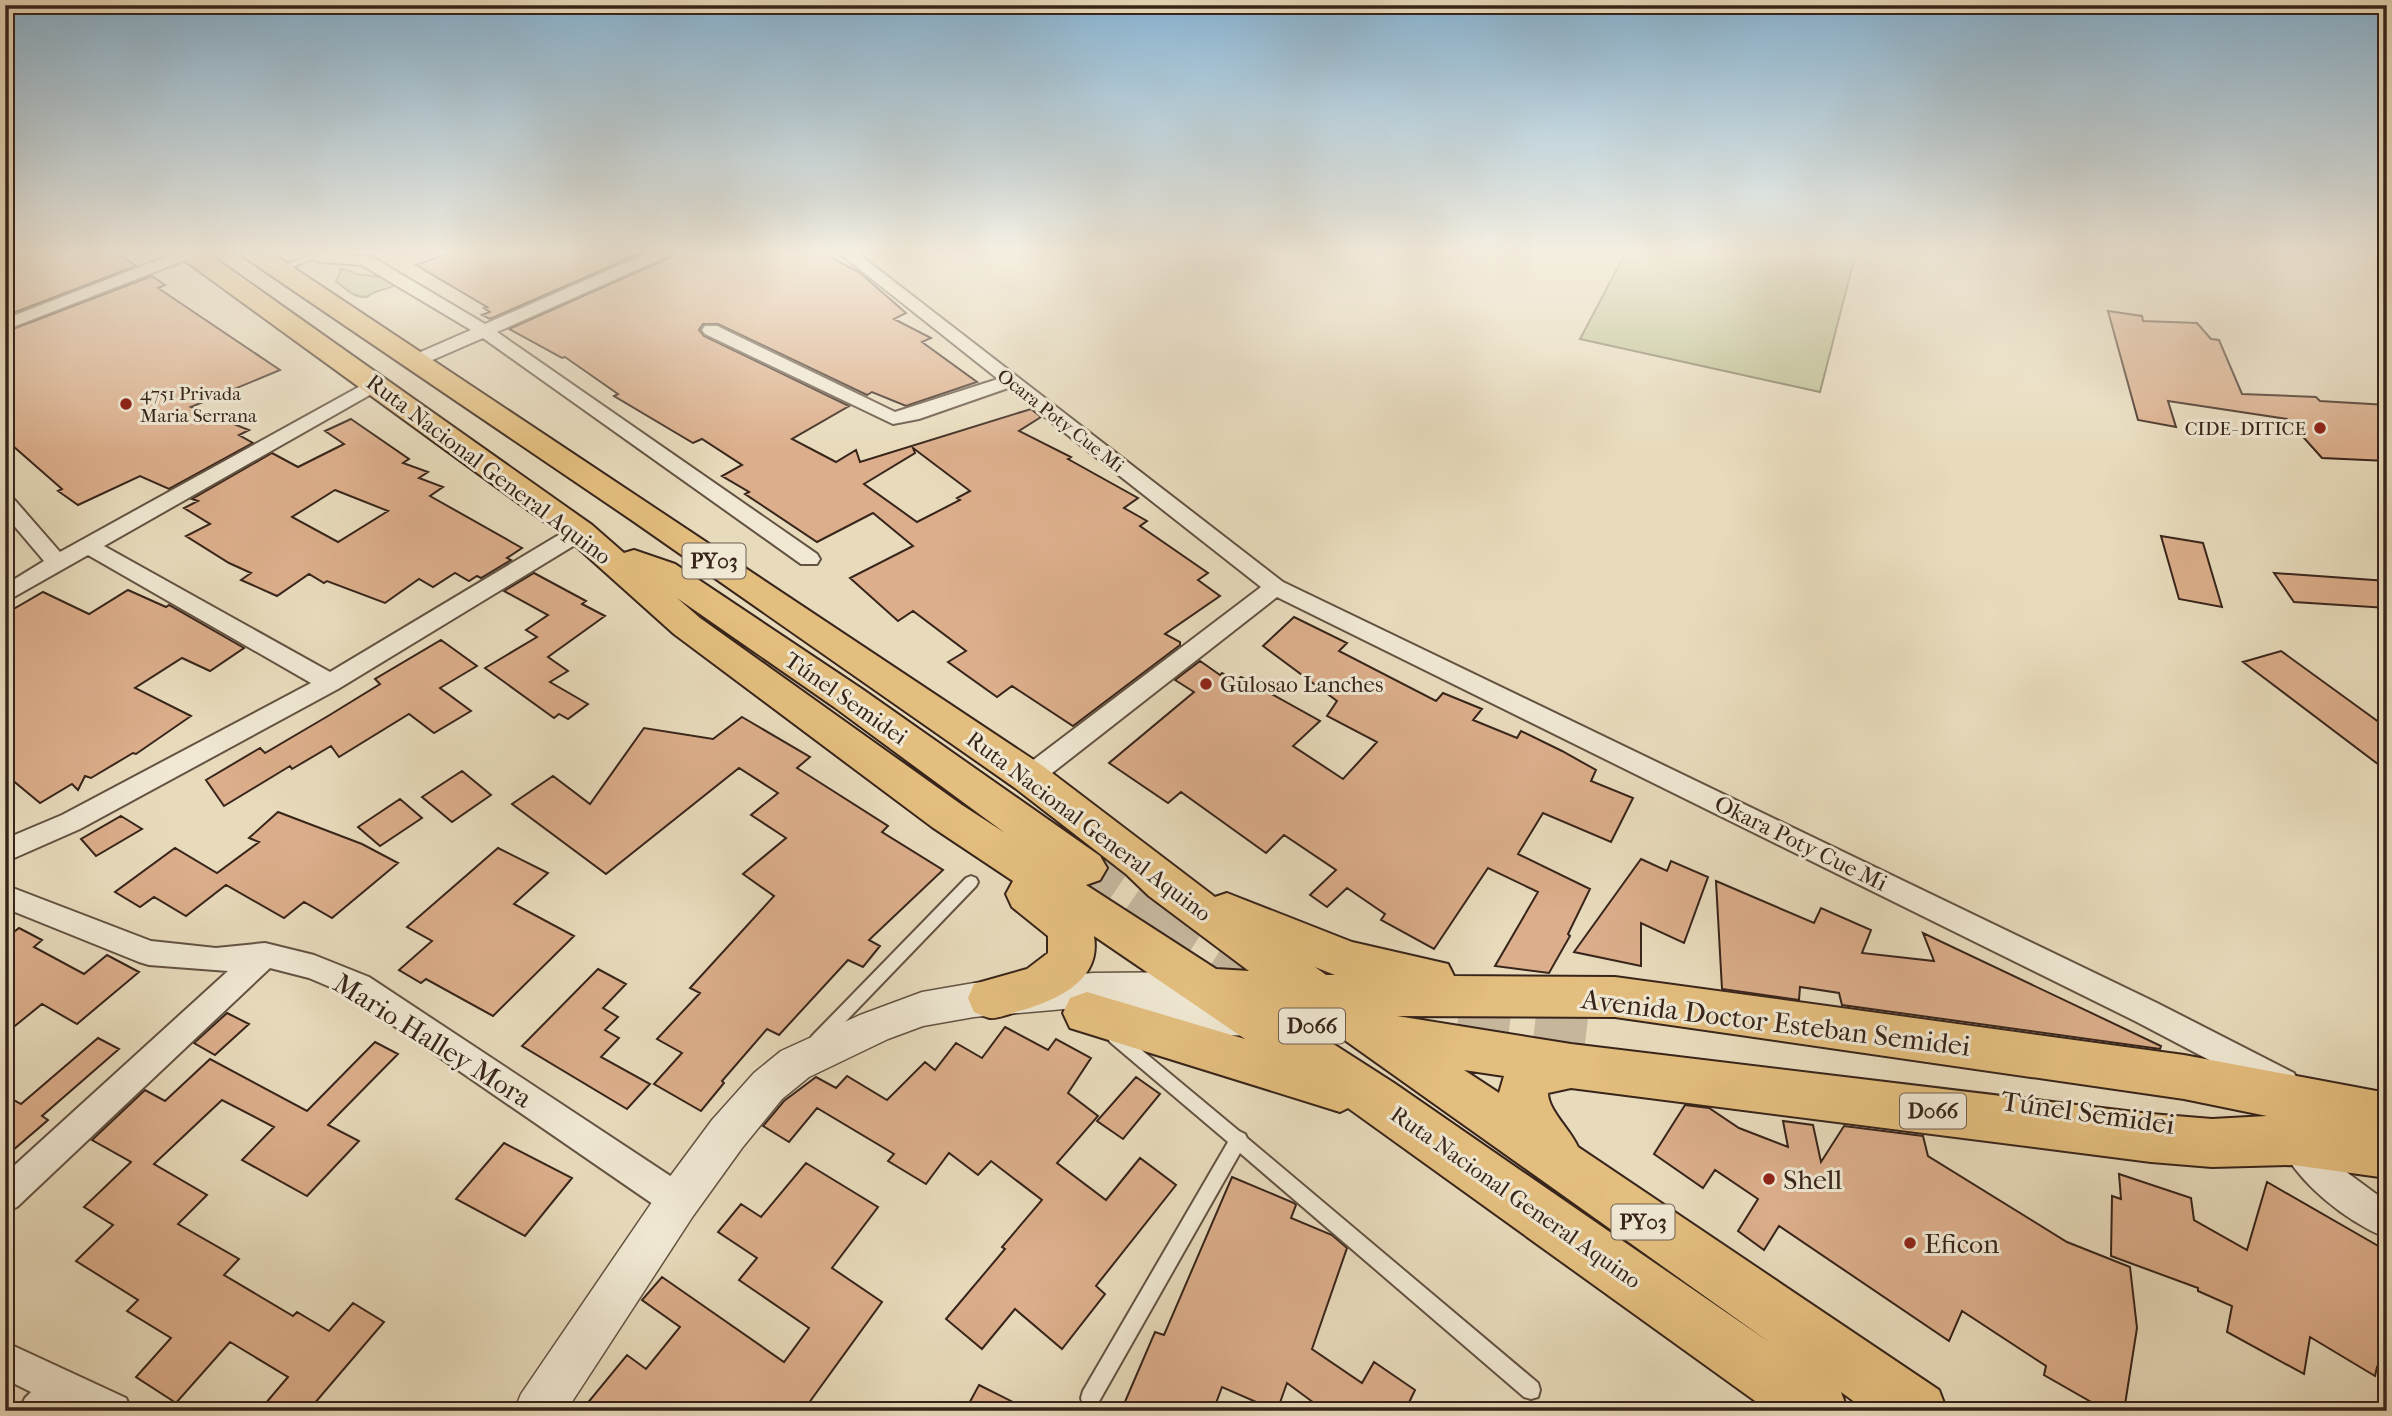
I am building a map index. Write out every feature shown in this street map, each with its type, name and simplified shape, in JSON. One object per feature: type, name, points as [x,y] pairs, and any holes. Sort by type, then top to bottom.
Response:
[{"type":"highway","name":"Ruta Nacional General Aquino","points":[[281,318],[588,539],[687,626],[947,816],[1376,1099],[1819,1411]]},
{"type":"highway","name":"Ruta Nacional General Aquino","points":[[351,318],[1029,777],[1141,862],[1164,884],[1369,1032],[1918,1411]]},
{"type":"highway","name":"Túnel Semidei","points":[[588,539],[663,572],[848,698],[1085,868]]},
{"type":"highway","points":[[947,816],[959,840],[971,853],[1042,904],[1066,925],[1072,937],[1072,953],[1068,964],[1057,975],[1047,981],[991,998]]},
{"type":"highway","points":[[1164,884],[1329,953],[1367,966],[1436,978],[1615,997]]},
{"type":"highway","name":"Avenida Doctor Esteban Semidei","points":[[1206,988],[1319,995],[1615,997],[2067,1059],[2184,1077],[2309,1122],[2387,1154]]},
{"type":"highway","points":[[1087,1013],[1376,1099]]},
{"type":"highway","name":"Avenida Doctor Esteban Semidei","points":[[1254,1019],[1369,1032]]},
{"type":"highway","name":"D066","points":[[1369,1032],[1581,1055],[2151,1139],[2212,1143],[2309,1122]]},
{"type":"highway","points":[[1580,1178],[1541,1134],[1524,1106],[1523,1092],[1530,1079],[1544,1070],[1581,1055]]},
{"type":"highway","name":"Avenida Doctor Esteban Semidei","points":[[2309,1122],[2387,1116]]},
{"type":"street","points":[[5,325],[23,318]]},
{"type":"street","points":[[462,318],[809,559]]},
{"type":"street","points":[[415,361],[510,318]]},
{"type":"street","name":"Ocara Poty Cue Mi","points":[[931,318],[1275,587]]},
{"type":"street","points":[[711,330],[893,418],[912,415],[1011,381]]},
{"type":"street","points":[[5,595],[88,545],[375,384]]},
{"type":"street","points":[[5,501],[57,563]]},
{"type":"street","points":[[5,851],[71,822],[588,539]]},
{"type":"street","points":[[88,545],[330,682]]},
{"type":"street","points":[[1029,777],[1275,587]]},
{"type":"street","name":"Okara Poty Cue Mi","points":[[1275,587],[2146,1012],[2309,1122]]},
{"type":"street","name":"Mario Halley Mora","points":[[5,896],[149,953],[216,960],[265,955],[314,967],[359,986],[678,1201]]},
{"type":"street","points":[[5,1196],[265,955]]},
{"type":"street","name":"Avenida Doctor Esteban Semidei","points":[[538,1411],[678,1201],[727,1134],[768,1086],[795,1064],[874,1027],[922,1009],[991,998],[1093,989],[1206,988]]},
{"type":"street","name":"Avenida Doctor Esteban Semidei","points":[[991,998],[1087,1013],[1254,1019]]},
{"type":"street","points":[[2309,1122],[2312,1165],[2347,1197],[2387,1221]]},
{"type":"street","points":[[5,1360],[51,1399],[113,1411]]},
{"type":"lane","points":[[795,1064],[971,882]]},
{"type":"lane","points":[[1087,1013],[1239,1139],[1400,1282],[1531,1390]]},
{"type":"lane","points":[[1090,1398],[1239,1139]]},
{"type":"green space","points":[[1591,318],[1839,318],[1820,392],[1580,339]]},
{"type":"building","points":[[42,318],[203,318],[280,370],[191,407],[249,430],[239,435],[253,443],[169,489],[140,476],[78,505],[58,491],[62,489],[5,439],[5,332]]},
{"type":"building","points":[[534,318],[896,318],[931,338],[922,342],[977,382],[906,406],[872,392],[867,395],[718,324],[703,324],[699,330],[704,336],[849,406],[792,439],[836,462],[856,450],[860,462],[1031,409],[1041,417],[1019,431],[1071,457],[1068,459],[1138,498],[1124,508],[1147,521],[1140,526],[1208,573],[1198,580],[1220,596],[1165,634],[1180,642],[1180,645],[1073,726],[1012,686],[997,697],[948,662],[966,651],[913,611],[898,621],[850,578],[913,546],[873,513],[817,542],[745,494],[749,492],[722,476],[742,465],[702,439],[693,443],[614,396],[618,394],[565,357],[562,358],[509,329]],"holes":[[[913,448],[970,491],[957,498],[960,500],[917,522],[864,484],[915,453]]]},
{"type":"building","points":[[2110,318],[2197,323],[2211,339],[2219,340],[2242,394],[2316,397],[2320,401],[2387,405],[2387,461],[2322,458],[2287,419],[2168,401],[2176,427],[2138,420]]},
{"type":"building","points":[[351,419],[409,459],[403,463],[428,472],[419,478],[443,487],[430,496],[522,548],[507,558],[511,560],[481,578],[477,576],[469,581],[455,573],[433,587],[419,579],[385,603],[327,581],[324,583],[309,574],[277,596],[241,580],[251,573],[229,563],[186,536],[210,524],[184,508],[198,501],[192,499],[272,453],[298,467],[344,444],[325,431]],"holes":[[[335,490],[388,511],[338,542],[292,517]]]},
{"type":"building","points":[[2161,536],[2203,543],[2222,607],[2179,599]]},
{"type":"building","points":[[534,573],[586,601],[582,604],[605,616],[548,657],[568,671],[550,682],[588,704],[568,719],[559,714],[554,718],[485,668],[537,637],[526,630],[548,615],[504,591]]},
{"type":"building","points":[[2274,573],[2387,581],[2387,608],[2294,602]]},
{"type":"building","points":[[128,590],[166,607],[169,605],[244,648],[210,671],[182,658],[135,688],[191,716],[136,754],[133,753],[91,778],[85,776],[78,790],[72,784],[40,803],[5,774],[5,614],[43,592],[89,614]]},
{"type":"building","points":[[1294,617],[1347,643],[1339,651],[1436,701],[1443,693],[1482,709],[1473,720],[1517,738],[1521,731],[1596,770],[1591,781],[1633,798],[1611,842],[1543,813],[1518,854],[1590,889],[1568,934],[1570,936],[1549,973],[1495,966],[1538,892],[1488,868],[1434,949],[1381,920],[1385,914],[1347,888],[1327,907],[1310,895],[1336,870],[1284,835],[1266,853],[1181,792],[1168,803],[1109,763],[1194,692],[1175,680],[1200,661],[1220,675],[1222,673],[1236,681],[1241,677],[1320,721],[1293,746],[1343,779],[1377,742],[1327,716],[1337,701],[1263,646]]},
{"type":"building","points":[[441,640],[477,666],[440,688],[471,711],[434,733],[409,714],[339,757],[331,746],[292,769],[290,766],[224,806],[206,780],[260,748],[265,753],[328,716],[380,684],[375,679]]},
{"type":"building","points":[[2281,651],[2387,728],[2387,771],[2243,662]]},
{"type":"building","points":[[742,717],[810,757],[797,768],[888,826],[882,832],[943,870],[869,940],[880,946],[863,967],[848,960],[779,1035],[767,1029],[722,1081],[724,1083],[701,1111],[654,1084],[682,1053],[657,1039],[700,993],[690,988],[774,896],[743,874],[786,838],[751,815],[778,793],[739,768],[606,874],[512,804],[553,776],[590,804],[644,728],[713,739]]},
{"type":"building","points":[[462,771],[491,795],[452,822],[422,797]]},
{"type":"building","points":[[400,799],[422,818],[380,846],[358,827]]},
{"type":"building","points":[[278,812],[362,844],[398,863],[332,918],[304,902],[284,918],[226,885],[186,916],[154,897],[140,907],[115,892],[175,848],[217,873],[259,842],[249,838]]},
{"type":"building","points":[[121,816],[142,829],[96,856],[81,839]]},
{"type":"building","points":[[498,848],[548,873],[514,904],[574,936],[493,1016],[426,979],[421,983],[399,970],[432,941],[407,927]]},
{"type":"building","points":[[1641,859],[1667,871],[1671,861],[1708,877],[1684,943],[1641,923],[1641,966],[1574,952]]},
{"type":"building","points":[[1716,881],[1814,923],[1821,908],[1871,930],[1862,953],[1934,961],[1923,933],[2161,1046],[2160,1049],[1842,1005],[1839,993],[1800,987],[1799,1000],[1722,989]]},
{"type":"building","points":[[19,928],[42,940],[34,947],[84,974],[107,955],[139,972],[77,1024],[42,1004],[5,1034],[5,932],[10,935]]},
{"type":"building","points":[[598,969],[626,984],[603,1008],[618,1017],[605,1030],[619,1038],[601,1057],[650,1084],[627,1109],[522,1046]]},
{"type":"building","points":[[227,1013],[249,1024],[215,1055],[194,1043]]},
{"type":"building","points":[[1005,1027],[1048,1050],[1056,1039],[1091,1058],[1068,1093],[1098,1116],[1057,1163],[1106,1200],[1140,1158],[1176,1185],[1096,1286],[1105,1294],[1062,1349],[1015,1309],[982,1349],[946,1319],[1042,1200],[991,1161],[978,1175],[949,1153],[926,1184],[888,1161],[894,1154],[817,1108],[789,1142],[763,1126],[784,1101],[816,1077],[836,1088],[847,1076],[887,1100],[925,1062],[935,1070],[956,1043],[982,1058]]},
{"type":"building","points":[[98,1038],[119,1049],[42,1116],[48,1120],[5,1157],[5,1095],[21,1104]]},
{"type":"building","points":[[375,1042],[398,1054],[328,1125],[359,1141],[307,1196],[242,1160],[274,1127],[222,1100],[154,1164],[207,1195],[178,1224],[239,1259],[224,1275],[293,1316],[297,1312],[329,1331],[353,1303],[384,1322],[308,1411],[259,1411],[288,1377],[230,1342],[176,1403],[136,1377],[171,1338],[127,1311],[138,1300],[76,1261],[113,1225],[84,1207],[131,1162],[92,1140],[145,1090],[165,1101],[210,1059],[307,1111]]},
{"type":"building","points":[[1136,1077],[1160,1094],[1123,1139],[1097,1121]]},
{"type":"building","points":[[1685,1105],[1709,1108],[1739,1128],[1788,1147],[1783,1121],[1813,1125],[1821,1162],[1844,1126],[1923,1136],[1928,1156],[2067,1242],[2130,1267],[2137,1328],[2124,1411],[2107,1411],[2044,1375],[2046,1366],[1962,1311],[1949,1341],[1779,1226],[1764,1250],[1738,1231],[1758,1199],[1715,1170],[1703,1188],[1654,1154]]},
{"type":"building","points":[[504,1143],[572,1178],[525,1236],[456,1199]]},
{"type":"building","points":[[806,1163],[878,1207],[832,1268],[882,1302],[803,1411],[581,1411],[627,1355],[646,1369],[680,1327],[642,1300],[662,1277],[784,1362],[809,1328],[739,1280],[757,1258],[718,1232],[741,1204],[761,1217]]},
{"type":"building","points":[[2119,1174],[2191,1198],[2194,1220],[2247,1250],[2267,1182],[2387,1251],[2387,1373],[2377,1367],[2375,1376],[2310,1337],[2304,1374],[2227,1332],[2232,1306],[2198,1291],[2198,1288],[2111,1256],[2112,1196],[2121,1199]]},
{"type":"building","points":[[1232,1177],[1294,1203],[1296,1205],[1291,1218],[1332,1235],[1347,1248],[1312,1349],[1362,1383],[1374,1362],[1415,1390],[1405,1411],[1325,1411],[1287,1383],[1277,1411],[1222,1387],[1213,1411],[1121,1411],[1155,1332],[1164,1335]]},
{"type":"building","points":[[979,1385],[1031,1411],[965,1411]]},
{"type":"tunnel","points":[[1085,868],[1154,915]]},
{"type":"tunnel","points":[[1152,914],[1237,966],[1293,991]]},
{"type":"tunnel","points":[[1457,1027],[1590,1043]]},
{"type":"place","name":"4751 Privada Maria Serrana","points":[[126,404]]},
{"type":"place","name":"CIDE- DITICE","points":[[2320,428]]},
{"type":"place","name":"Gulosao Lanches","points":[[1206,684]]},
{"type":"place","name":"Shell","points":[[1769,1179]]},
{"type":"place","name":"Eficon","points":[[1910,1243]]}]
